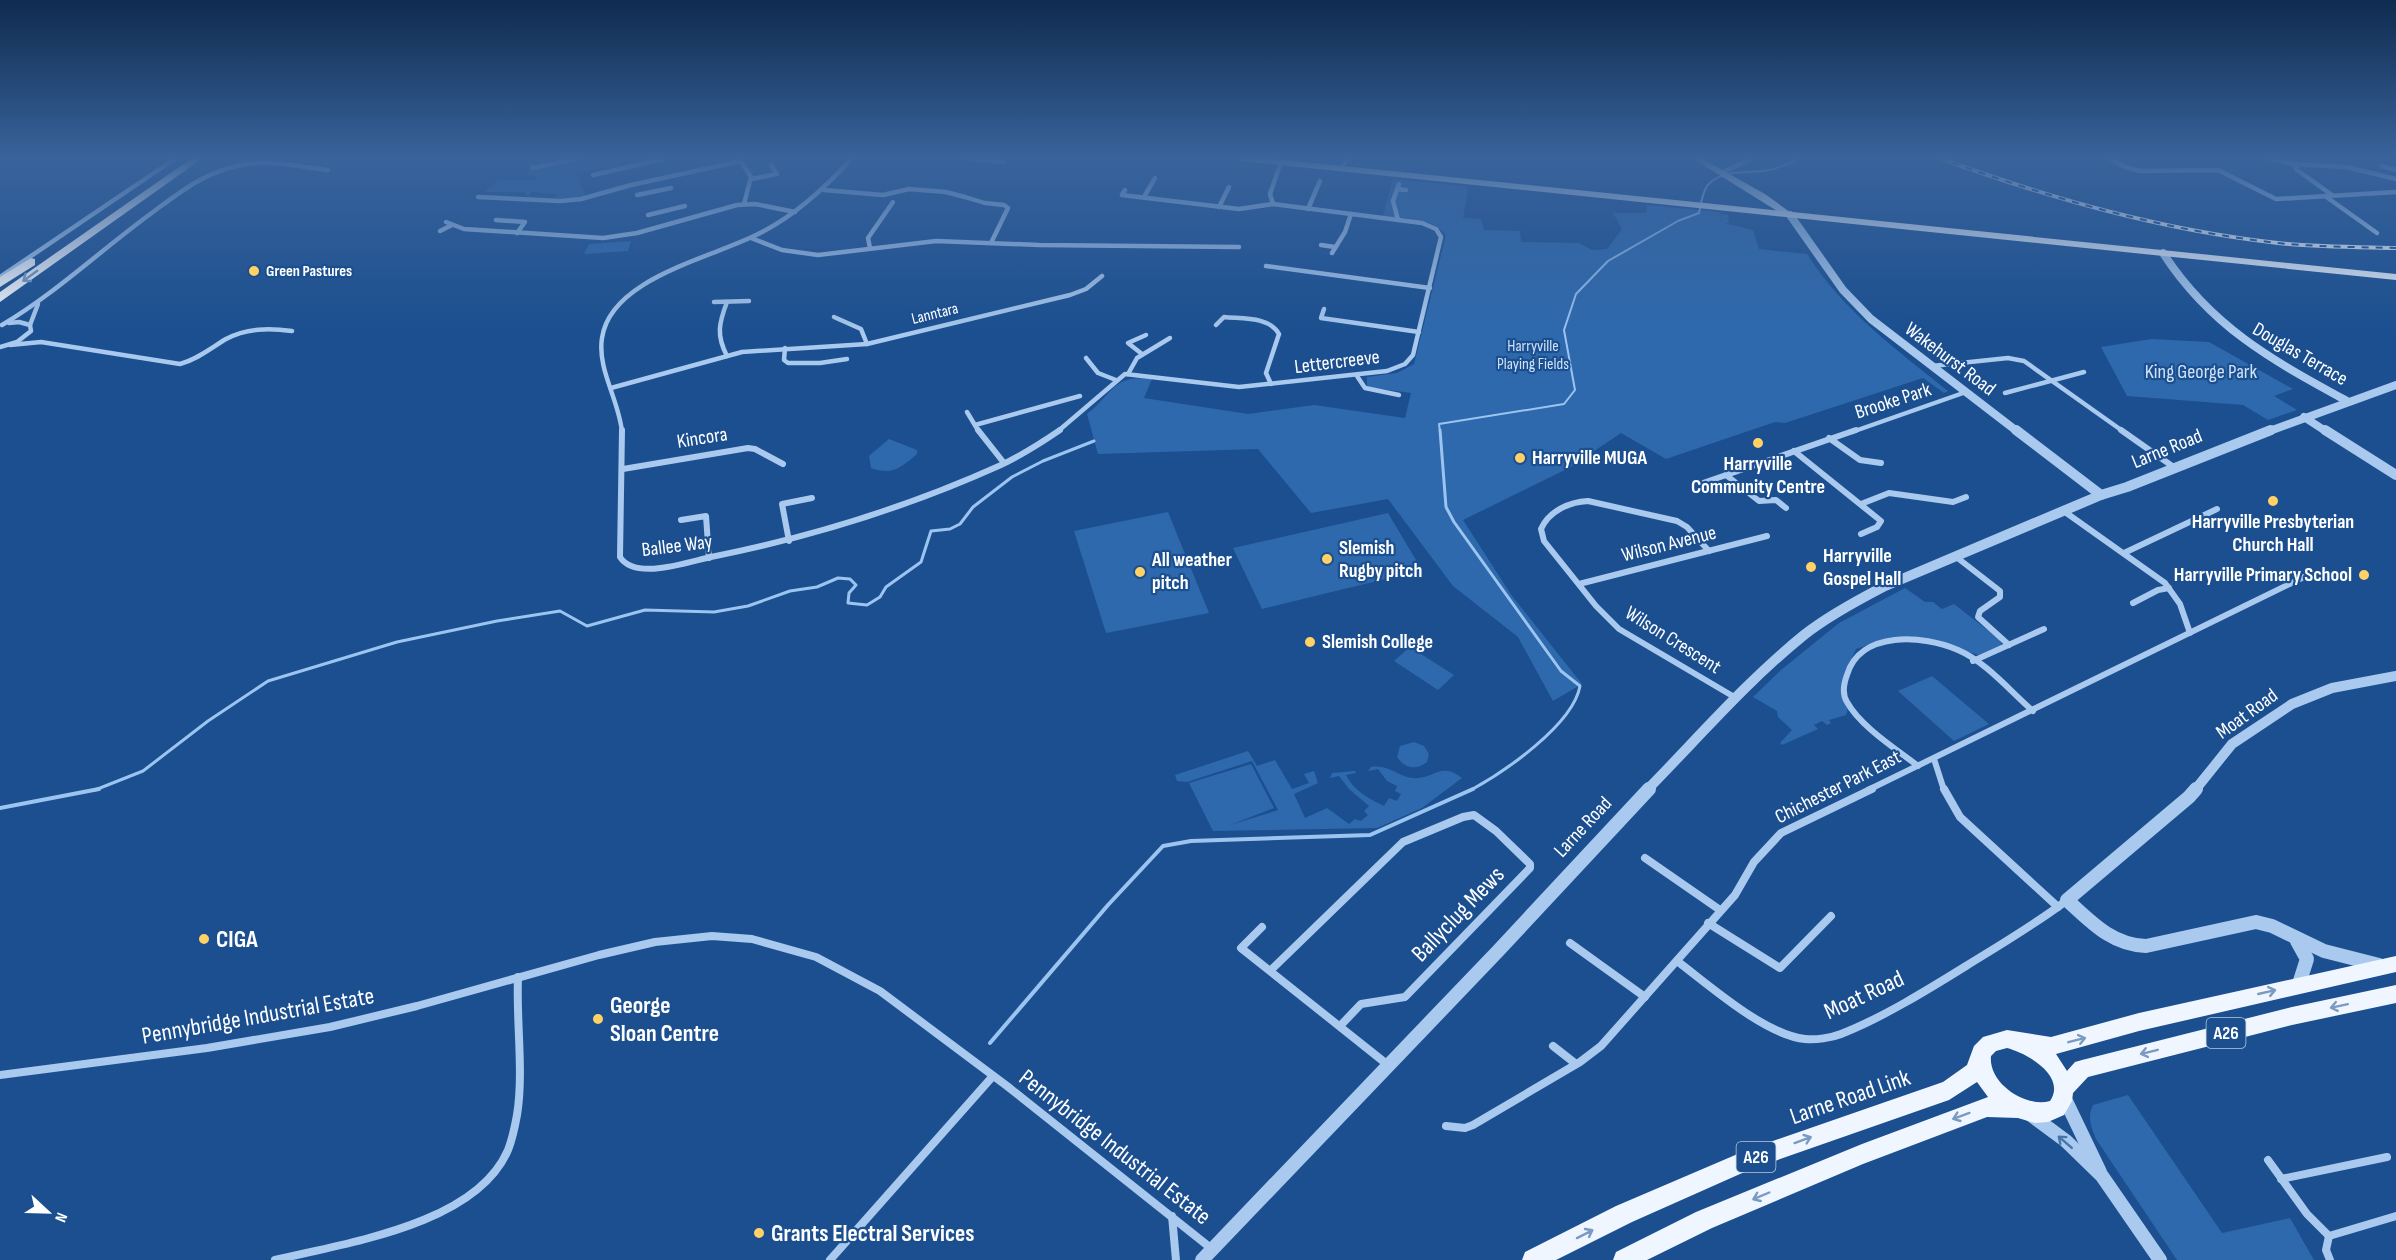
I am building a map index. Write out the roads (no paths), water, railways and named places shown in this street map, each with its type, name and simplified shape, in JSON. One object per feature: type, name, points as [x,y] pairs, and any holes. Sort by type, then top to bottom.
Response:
[{"type":"highway","points":[[0,283],[97,217]]},
{"type":"highway","points":[[0,298],[115,217]]},
{"type":"main road","points":[[1801,226],[1812,217],[2396,277]]},
{"type":"main road","name":"A26","points":[[1980,1062],[1982,1052],[1987,1045],[1996,1040],[2051,1046],[2139,1022],[2390,965]]},
{"type":"main road","name":"A26","points":[[1624,1260],[1704,1220],[1872,1150],[1987,1107],[2036,1113],[2054,1110],[2060,1104],[2064,1092],[2082,1069],[2292,1016],[2396,994]]},
{"type":"main road","points":[[2020,1042],[2044,1055],[2061,1076],[2064,1092]]},
{"type":"main road","points":[[1980,1062],[1989,1086],[1999,1097],[2022,1110]]},
{"type":"main road","name":"Larne Road Link","points":[[1533,1260],[1624,1214],[1748,1160],[1949,1090],[1974,1072],[1980,1062]]},
{"type":"street","points":[[0,277],[89,217]]},
{"type":"street","points":[[1,325],[40,301],[146,217]]},
{"type":"street","points":[[661,217],[666,225]]},
{"type":"street","points":[[446,222],[475,230],[580,238],[616,237],[696,217]]},
{"type":"street","name":"Ballee Way","points":[[787,217],[751,238],[665,272],[623,302],[608,320],[601,334],[600,348],[619,410],[623,469],[619,552],[621,560],[631,566],[643,569],[709,558],[789,541],[886,512],[1004,463],[1044,441],[1092,404],[1116,380],[1128,374]]},
{"type":"street","points":[[870,248],[868,238],[883,217]]},
{"type":"street","points":[[991,243],[1004,217]]},
{"type":"street","points":[[1332,253],[1345,232],[1350,217]]},
{"type":"street","name":"Lettercreeve","points":[[1128,374],[1224,386],[1357,376],[1387,371],[1406,364],[1413,355],[1430,288],[1440,234],[1426,224],[1373,217]]},
{"type":"street","name":"Wakehurst Road","points":[[1792,217],[1801,226],[1831,274],[1871,319],[2101,495]]},
{"type":"street","points":[[2354,217],[2377,233]]},
{"type":"street","points":[[496,220],[525,222],[517,233]]},
{"type":"street","points":[[440,231],[452,225]]},
{"type":"street","points":[[751,238],[782,250],[811,255],[842,254],[870,248],[936,241],[1239,247]]},
{"type":"street","points":[[1321,245],[1335,248]]},
{"type":"street","points":[[1229,247],[1229,254]]},
{"type":"street","name":"Douglas Terrace","points":[[2163,254],[2193,297],[2236,336],[2347,401]]},
{"type":"street","points":[[1266,266],[1430,288]]},
{"type":"street","name":"Lanntara","points":[[611,388],[749,351],[867,344],[1070,295],[1088,288],[1102,276]]},
{"type":"street","points":[[1088,288],[1096,290]]},
{"type":"street","points":[[10,345],[28,335],[33,312],[40,301]]},
{"type":"street","points":[[714,302],[749,301]]},
{"type":"street","points":[[727,302],[717,331],[727,356]]},
{"type":"street","name":"Lettercreeve","points":[[1324,309],[1321,318],[1419,332]]},
{"type":"street","name":"Lettercreeve","points":[[1216,326],[1224,316],[1268,323],[1277,328],[1279,334],[1266,373],[1271,384]]},
{"type":"street","points":[[834,317],[861,329],[867,344]]},
{"type":"street","points":[[1,325],[19,322],[31,326],[41,342]]},
{"type":"street","points":[[1,347],[41,342],[180,364],[202,357],[232,336],[248,330],[263,328],[292,331]]},
{"type":"street","points":[[1142,354],[1128,343],[1146,335]]},
{"type":"street","points":[[1128,374],[1132,363],[1142,354],[1170,338]]},
{"type":"street","points":[[785,348],[784,360],[788,363],[820,363],[847,359]]},
{"type":"street","points":[[1086,358],[1098,373],[1116,380]]},
{"type":"street","points":[[1932,366],[2013,358],[2028,363],[2175,468]]},
{"type":"street","points":[[2005,393],[2084,372]]},
{"type":"street","points":[[1357,376],[1365,388],[1399,395]]},
{"type":"street","name":"Larne Road","points":[[1207,1256],[1736,698],[1765,669],[1819,623],[1883,587],[2101,495],[2127,487],[2347,401],[2395,386]]},
{"type":"street","name":"Brooke Park","points":[[1703,483],[1966,392]]},
{"type":"street","points":[[975,425],[1080,396]]},
{"type":"street","points":[[967,412],[1004,463]]},
{"type":"street","points":[[2304,417],[2396,475]]},
{"type":"street","name":"Brooke Park","points":[[1829,438],[1858,460],[1874,465],[1881,463]]},
{"type":"street","name":"Kincora","points":[[623,469],[748,448],[755,449],[783,464]]},
{"type":"street","points":[[1794,451],[1881,521],[1877,527],[1861,534]]},
{"type":"street","points":[[1726,475],[1759,501],[1776,500],[1786,508]]},
{"type":"street","points":[[1861,504],[1889,493],[1953,502],[1966,497]]},
{"type":"street","points":[[789,541],[782,504],[812,498]]},
{"type":"street","name":"Wilson Crescent","points":[[1709,551],[1687,527],[1677,521],[1588,501],[1580,501],[1549,517],[1541,529],[1544,541],[1596,606],[1619,628],[1736,698]]},
{"type":"street","points":[[2124,553],[2217,509]]},
{"type":"street","points":[[2065,512],[2151,571],[2169,588],[2180,604],[2190,633]]},
{"type":"street","points":[[681,520],[706,516],[709,558]]},
{"type":"street","name":"Wilson Avenue","points":[[1579,584],[1767,536]]},
{"type":"street","points":[[1955,556],[2000,591],[2000,597],[1980,611],[1978,615],[1983,624],[2009,645]]},
{"type":"street","name":"Chichester Park East","points":[[1446,1126],[1465,1128],[1473,1125],[1576,1064],[1601,1046],[1735,895],[1754,862],[1781,833],[2308,575]]},
{"type":"street","points":[[2133,603],[2158,590],[2169,588]]},
{"type":"street","points":[[1973,661],[2044,629]]},
{"type":"street","points":[[1918,766],[1848,704],[1844,692],[1850,662],[1857,652],[1891,640],[1962,652],[2033,711]]},
{"type":"street","name":"Moat Road","points":[[1677,961],[1773,1029],[1791,1037],[1817,1039],[1840,1034],[1920,994],[2062,904],[2189,796],[2232,744],[2264,722],[2292,704],[2332,688],[2396,676]]},
{"type":"street","points":[[1934,759],[1946,796],[1960,817],[2062,904],[2109,936],[2137,946],[2161,943],[2253,922],[2272,926],[2342,957],[2390,965]]},
{"type":"street","name":"Ballyclug Mews","points":[[1271,970],[1403,842],[1474,814],[1496,831],[1530,864],[1530,868],[1405,997],[1361,1004],[1341,1025]]},
{"type":"street","points":[[1645,858],[1720,910]]},
{"type":"street","points":[[1708,923],[1780,968],[1831,916]]},
{"type":"street","points":[[1262,927],[1241,948],[1389,1065]]},
{"type":"street","name":"Pennybridge Industrial Estate","points":[[0,1075],[232,1044],[332,1027],[612,951],[668,940],[712,936],[771,943],[817,958],[859,978],[914,1015],[1172,1215],[1207,1256]]},
{"type":"street","points":[[2295,938],[2302,946],[2307,959],[2299,984]]},
{"type":"street","points":[[1570,943],[1645,997]]},
{"type":"street","points":[[275,1260],[372,1237],[421,1221],[460,1203],[487,1182],[508,1149],[517,1113],[518,977]]},
{"type":"street","points":[[1553,1046],[1576,1064]]},
{"type":"street","name":"Pennybridge Industrial Estate","points":[[830,1260],[993,1076]]},
{"type":"street","points":[[2064,1092],[2102,1176],[2160,1260]]},
{"type":"street","points":[[2022,1110],[2066,1142],[2102,1176]]},
{"type":"street","points":[[2281,1179],[2387,1157]]},
{"type":"street","points":[[2268,1160],[2307,1214],[2329,1236]]},
{"type":"street","points":[[1172,1215],[1176,1260]]},
{"type":"street","points":[[2329,1236],[2396,1216]]},
{"type":"street","points":[[2329,1236],[2326,1250],[2330,1260]]},
{"type":"waterway","points":[[1440,432],[1439,424],[1564,404],[1575,390],[1564,330],[1576,294],[1608,261],[1689,217]]},
{"type":"waterway","points":[[1440,430],[1446,507],[1454,522],[1561,671],[1580,686],[1575,701],[1551,731],[1501,772],[1472,790]]},
{"type":"waterway","points":[[96,790],[143,771],[208,721],[268,681],[397,642],[497,621],[560,611],[587,626],[645,610],[714,612],[748,606],[790,591],[817,587],[838,578],[850,579],[856,585],[849,593],[848,603],[867,605],[880,597],[886,587],[921,562],[931,531],[950,529],[960,524],[973,507],[1012,477],[1043,461],[1094,441]]},
{"type":"waterway","points":[[0,808],[96,790]]},
{"type":"waterway","points":[[990,1043],[1108,905],[1163,846],[1191,841],[1370,835],[1472,790]]},
{"type":"railway","points":[[2130,217],[2191,230],[2278,243],[2396,248]]},
{"type":"place","name":"Green Pastures","points":[[254,271]]},
{"type":"place","name":"Harryville Community Centre","points":[[1758,443]]},
{"type":"place","name":"Harryville MUGA","points":[[1520,458]]},
{"type":"place","name":"Harryville Presbyterian Church Hall","points":[[2273,501]]},
{"type":"place","name":"Slemish Rugby pitch","points":[[1327,559]]},
{"type":"place","name":"Harryville Gospel Hall","points":[[1811,567]]},
{"type":"place","name":"All weather pitch","points":[[1140,572]]},
{"type":"place","name":"Harryville Primary School","points":[[2364,575]]},
{"type":"place","name":"Slemish College","points":[[1310,642]]},
{"type":"place","name":"CIGA","points":[[204,939]]},
{"type":"place","name":"George Sloan Centre","points":[[598,1019]]},
{"type":"place","name":"Grants Electral Services","points":[[759,1233]]},
{"type":"park label","name":"Harryville Playing Fields","points":[[1533,355]]},
{"type":"park label","name":"King George Park","points":[[2201,372]]}]
